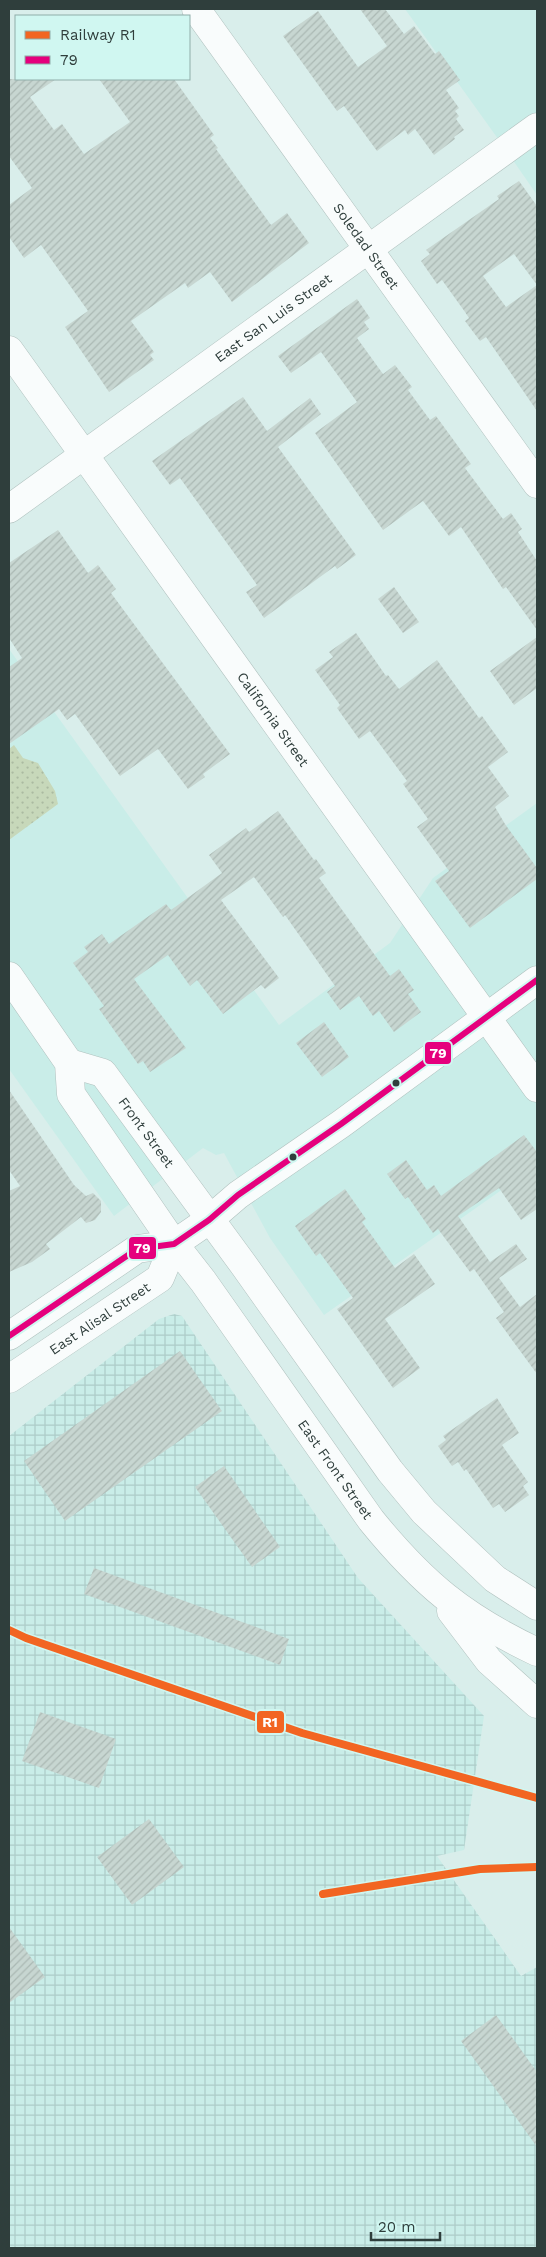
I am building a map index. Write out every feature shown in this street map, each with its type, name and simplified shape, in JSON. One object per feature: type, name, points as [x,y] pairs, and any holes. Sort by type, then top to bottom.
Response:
[{"type":"main road","name":"Soledad Street","points":[[196,9],[537,484]]},
{"type":"main road","name":"East San Luis Street","points":[[9,510],[537,127]]},
{"type":"main road","name":"California Street","points":[[9,350],[537,1088]]},
{"type":"main road","points":[[9,976],[69,1063],[71,1094],[174,1244]]},
{"type":"main road","points":[[9,1336],[137,1249],[174,1244],[209,1220],[238,1195],[328,1133],[537,980]]},
{"type":"main road","name":"Front Street","points":[[69,1063],[102,1073],[209,1220]]},
{"type":"main road","points":[[209,1220],[243,1264],[390,1471],[424,1512],[495,1579],[537,1606]]},
{"type":"main road","name":"East Alisal Street","points":[[9,1379],[160,1278],[174,1244]]},
{"type":"main road","name":"East Front Street","points":[[174,1244],[203,1281],[371,1520],[400,1556],[435,1590],[470,1616],[502,1635],[537,1652]]},
{"type":"main road","points":[[435,1590],[489,1661],[537,1704]]},
{"type":"shaded area","points":[[405,9],[537,9],[537,195],[506,150]]},
{"type":"shaded area","points":[[9,649],[279,1025],[390,943],[433,878],[537,803],[537,1165],[324,1315],[270,1238],[224,1153],[216,1155],[203,1148],[114,1216],[9,1069]]},
{"type":"shaded area","points":[[174,1314],[182,1316],[358,1578],[484,1716],[464,1850],[437,1856],[521,1976],[537,1967],[537,2248],[9,2248],[9,1436],[159,1319]]},
{"type":"green space","points":[[14,745],[23,758],[38,763],[55,791],[58,804],[9,840],[9,749]]},
{"type":"building","points":[[360,9],[385,9],[404,34],[414,26],[435,54],[439,51],[460,80],[446,90],[459,108],[455,111],[459,116],[456,119],[464,130],[434,155],[415,129],[408,135],[405,130],[377,151],[344,106],[337,111],[283,36],[318,11],[358,67],[387,46]]},
{"type":"building","points":[[9,79],[55,80],[30,97],[54,130],[62,124],[84,154],[130,122],[100,80],[175,80],[214,135],[210,138],[218,148],[216,149],[271,225],[287,213],[309,243],[232,302],[210,272],[188,288],[185,283],[131,321],[154,352],[150,355],[154,360],[109,392],[65,327],[88,311],[41,245],[24,258],[9,237],[9,205],[32,188],[9,156]]},
{"type":"building","points":[[519,181],[537,206],[537,285],[537,411],[486,337],[480,341],[465,321],[469,318],[442,280],[437,284],[421,261],[430,254],[426,250],[499,199],[497,196]],"holes":[[[514,254],[537,285],[506,307],[483,276]]]},
{"type":"building","points":[[357,299],[370,318],[364,322],[369,329],[357,338],[383,374],[395,365],[412,387],[408,390],[430,420],[436,416],[471,464],[465,468],[503,519],[511,513],[522,529],[518,532],[537,561],[537,630],[506,587],[503,589],[461,527],[449,536],[423,501],[383,530],[315,433],[357,402],[321,352],[291,373],[278,356]]},
{"type":"building","points":[[243,397],[267,431],[310,398],[321,414],[278,447],[356,555],[337,569],[335,566],[264,618],[246,592],[257,585],[180,478],[170,485],[152,461]]},
{"type":"building","points":[[58,530],[88,573],[98,565],[116,589],[111,593],[230,754],[203,774],[205,777],[188,789],[158,749],[120,776],[75,714],[67,720],[59,709],[9,744],[9,667],[22,658],[9,638],[9,563]]},
{"type":"building","points":[[394,587],[419,622],[403,633],[378,599]]},
{"type":"building","points":[[356,633],[386,676],[388,675],[399,689],[437,660],[479,718],[482,716],[508,752],[488,767],[509,796],[495,807],[537,868],[537,879],[470,928],[435,881],[449,871],[417,827],[428,819],[403,784],[407,781],[370,731],[359,739],[337,708],[340,705],[315,670],[333,657],[329,652]]},
{"type":"building","points":[[537,637],[537,688],[514,705],[490,671]]},
{"type":"building","points":[[278,811],[314,860],[316,859],[326,873],[319,878],[390,976],[399,969],[414,990],[408,994],[421,1012],[394,1032],[379,1011],[373,1016],[359,996],[340,1010],[327,992],[335,986],[285,915],[283,917],[254,877],[221,900],[279,978],[265,989],[261,985],[223,1014],[197,980],[190,986],[168,955],[134,979],[186,1048],[150,1072],[143,1061],[138,1064],[99,1009],[104,1006],[73,963],[88,952],[84,947],[102,934],[109,944],[166,904],[171,910],[222,873],[209,855],[246,828],[249,832]]},
{"type":"building","points":[[324,1022],[349,1057],[322,1077],[296,1043]]},
{"type":"building","points":[[9,1090],[74,1185],[86,1196],[93,1193],[101,1201],[101,1212],[95,1220],[86,1223],[81,1217],[46,1244],[50,1249],[32,1262],[9,1272],[9,1191],[20,1186],[9,1170]]},
{"type":"building","points":[[524,1135],[537,1152],[537,1209],[521,1220],[499,1188],[458,1216],[490,1262],[516,1244],[527,1259],[499,1278],[520,1307],[537,1294],[537,1374],[496,1318],[504,1312],[474,1269],[470,1272],[438,1229],[433,1233],[408,1197],[405,1199],[387,1174],[406,1160],[427,1190],[434,1185],[441,1196]]},
{"type":"building","points":[[345,1189],[366,1219],[362,1222],[395,1268],[414,1254],[435,1284],[385,1319],[420,1368],[393,1388],[337,1309],[353,1298],[320,1253],[316,1256],[295,1226]]},
{"type":"building","points":[[180,1351],[222,1411],[65,1521],[24,1461]]},
{"type":"building","points":[[497,1398],[519,1433],[502,1445],[528,1482],[523,1486],[529,1495],[505,1512],[499,1504],[493,1508],[466,1469],[464,1471],[458,1462],[452,1466],[438,1446],[446,1440],[443,1436]]},
{"type":"building","points":[[224,1466],[280,1547],[252,1567],[195,1487]]},
{"type":"building","points":[[94,1568],[289,1639],[280,1665],[84,1594]]},
{"type":"building","points":[[40,1712],[116,1739],[99,1788],[22,1761]]},
{"type":"building","points":[[149,1819],[184,1867],[132,1905],[97,1857]]},
{"type":"building","points":[[9,1927],[45,1977],[9,2003]]},
{"type":"building","points":[[496,2015],[537,2072],[537,2147],[461,2041]]},
{"type":"railway","points":[[323,1894],[480,1869],[537,1867]]},
{"type":"rail line","name":"R1","points":[[9,1630],[26,1638],[302,1733],[537,1798]]},
{"type":"rail line","name":"R1","points":[[323,1894],[480,1869],[537,1867]]},
{"type":"transit line","name":"79","points":[[9,1336],[137,1249],[174,1244],[209,1220],[238,1195],[341,1124],[537,980]]}]
